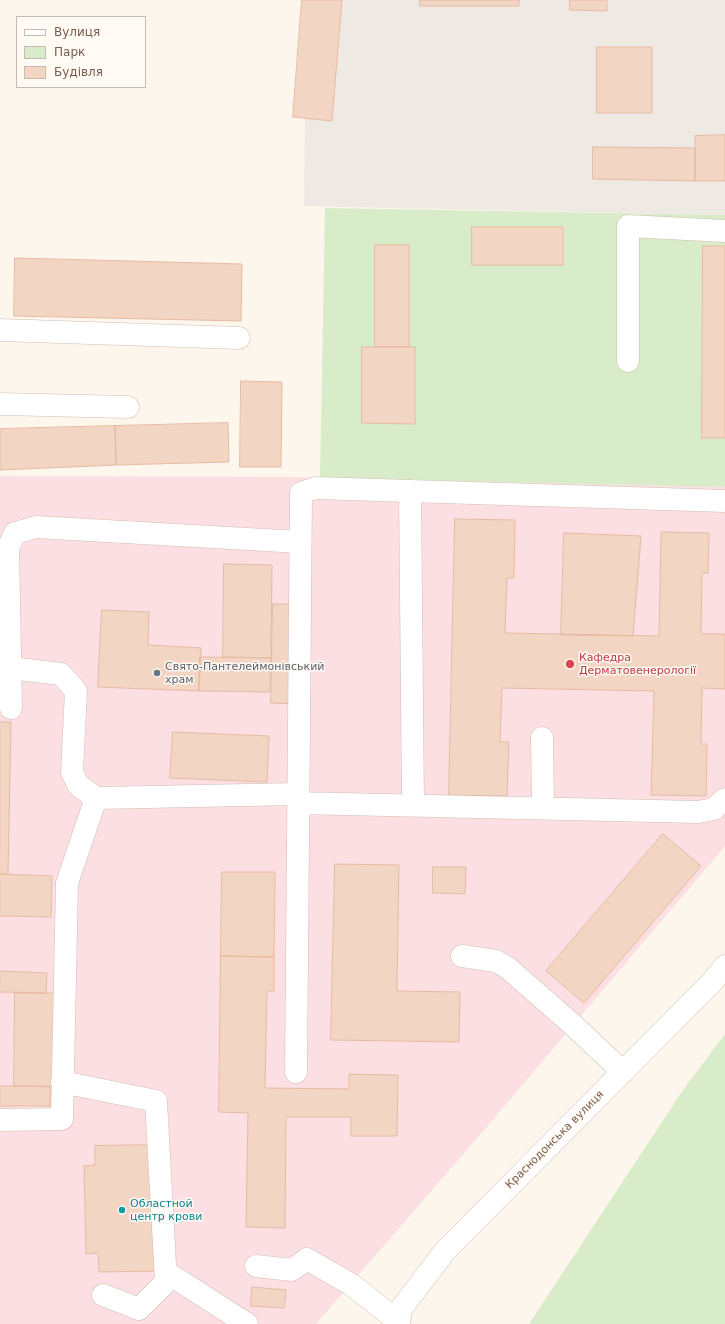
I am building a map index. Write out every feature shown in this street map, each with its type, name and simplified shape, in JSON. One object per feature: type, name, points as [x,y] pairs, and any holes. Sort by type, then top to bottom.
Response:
[{"type":"street","points":[[628,361],[628,226],[725,231]]},
{"type":"street","points":[[0,330],[239,338]]},
{"type":"street","points":[[0,404],[128,407]]},
{"type":"street","points":[[296,1072],[301,493],[315,488],[725,501]]},
{"type":"street","points":[[410,491],[413,806]]},
{"type":"street","points":[[11,708],[8,548],[15,533],[36,527],[300,542]]},
{"type":"street","points":[[10,668],[61,674],[76,691],[72,772],[78,785],[96,798],[298,799],[413,806],[698,812],[714,808],[725,799]]},
{"type":"street","points":[[542,738],[542,808]]},
{"type":"street","points":[[0,1120],[62,1119],[68,883],[96,798]]},
{"type":"street","points":[[462,956],[496,961],[508,968],[573,1025],[623,1072]]},
{"type":"street","name":"Краснодонська вулиця","points":[[399,1323],[401,1309],[445,1251],[712,982],[725,966]]},
{"type":"street","points":[[62,1082],[156,1101],[166,1282],[139,1309],[103,1295]]},
{"type":"street","points":[[256,1266],[292,1270],[307,1259],[352,1285],[399,1323]]},
{"type":"street","points":[[166,1272],[248,1324]]},
{"type":"shaded area","points":[[306,0],[725,0],[725,215],[304,206]]},
{"type":"shaded area","points":[[0,476],[292,477],[725,487],[725,846],[485,1129],[316,1324],[0,1324]]},
{"type":"green space","points":[[325,208],[725,215],[725,487],[320,478]]},
{"type":"green space","points":[[725,1034],[725,1324],[529,1324],[683,1090]]},
{"type":"building","points":[[302,0],[342,0],[332,121],[293,117]]},
{"type":"building","points":[[420,0],[519,0],[519,6],[420,6]]},
{"type":"building","points":[[570,0],[607,0],[607,11],[570,10]]},
{"type":"building","points":[[597,47],[652,47],[652,113],[597,113]]},
{"type":"building","points":[[725,135],[725,181],[695,181],[695,136]]},
{"type":"building","points":[[593,147],[695,148],[695,181],[593,179]]},
{"type":"building","points":[[472,227],[563,227],[563,265],[472,265]]},
{"type":"building","points":[[375,245],[409,245],[409,347],[375,347]]},
{"type":"building","points":[[703,246],[725,246],[725,438],[702,438]]},
{"type":"building","points":[[15,258],[242,264],[241,321],[14,316]]},
{"type":"building","points":[[362,347],[415,347],[415,424],[362,423]]},
{"type":"building","points":[[241,381],[282,382],[281,467],[240,467]]},
{"type":"building","points":[[228,423],[229,462],[116,465],[115,426]]},
{"type":"building","points":[[115,426],[116,465],[0,470],[0,429]]},
{"type":"building","points":[[455,519],[515,520],[514,578],[507,578],[505,633],[659,636],[661,532],[709,533],[708,573],[702,573],[701,634],[725,634],[725,689],[702,688],[701,744],[707,744],[706,796],[651,795],[654,691],[502,688],[500,742],[509,742],[507,796],[449,795]]},
{"type":"building","points":[[564,533],[641,536],[633,636],[561,635]]},
{"type":"building","points":[[224,564],[272,565],[271,658],[223,657]]},
{"type":"building","points":[[273,604],[296,604],[295,704],[271,703]]},
{"type":"building","points":[[102,610],[149,612],[148,645],[201,648],[199,691],[98,687]]},
{"type":"building","points":[[200,657],[271,658],[270,692],[199,691]]},
{"type":"building","points":[[0,722],[11,722],[8,874],[0,874]]},
{"type":"building","points":[[173,732],[269,736],[267,782],[170,778]]},
{"type":"building","points":[[663,834],[701,866],[584,1003],[546,971]]},
{"type":"building","points":[[335,864],[399,865],[397,991],[460,992],[459,1042],[331,1040]]},
{"type":"building","points":[[433,867],[466,867],[465,894],[433,893]]},
{"type":"building","points":[[222,872],[275,872],[274,957],[221,956]]},
{"type":"building","points":[[0,874],[52,876],[51,917],[0,916]]},
{"type":"building","points":[[221,956],[274,957],[274,991],[267,991],[265,1088],[349,1089],[349,1074],[398,1075],[397,1136],[351,1136],[351,1117],[286,1117],[285,1228],[246,1227],[248,1113],[219,1112]]},
{"type":"building","points":[[0,971],[47,973],[46,993],[0,992]]},
{"type":"building","points":[[15,993],[58,993],[57,1087],[14,1086]]},
{"type":"building","points":[[0,1086],[50,1086],[50,1106],[0,1106]]},
{"type":"building","name":"Областной центр крови","points":[[157,1145],[160,1271],[99,1272],[98,1253],[86,1254],[84,1166],[95,1165],[95,1146]]},
{"type":"building","points":[[252,1287],[286,1290],[284,1308],[251,1306]]},
{"type":"place","name":"Кафедра Дерматовенерології","points":[[570,664]]},
{"type":"place","name":"Свято-Пантелеймонівський храм","points":[[157,673]]},
{"type":"place","name":"Областной центр крови","points":[[122,1210]]}]
